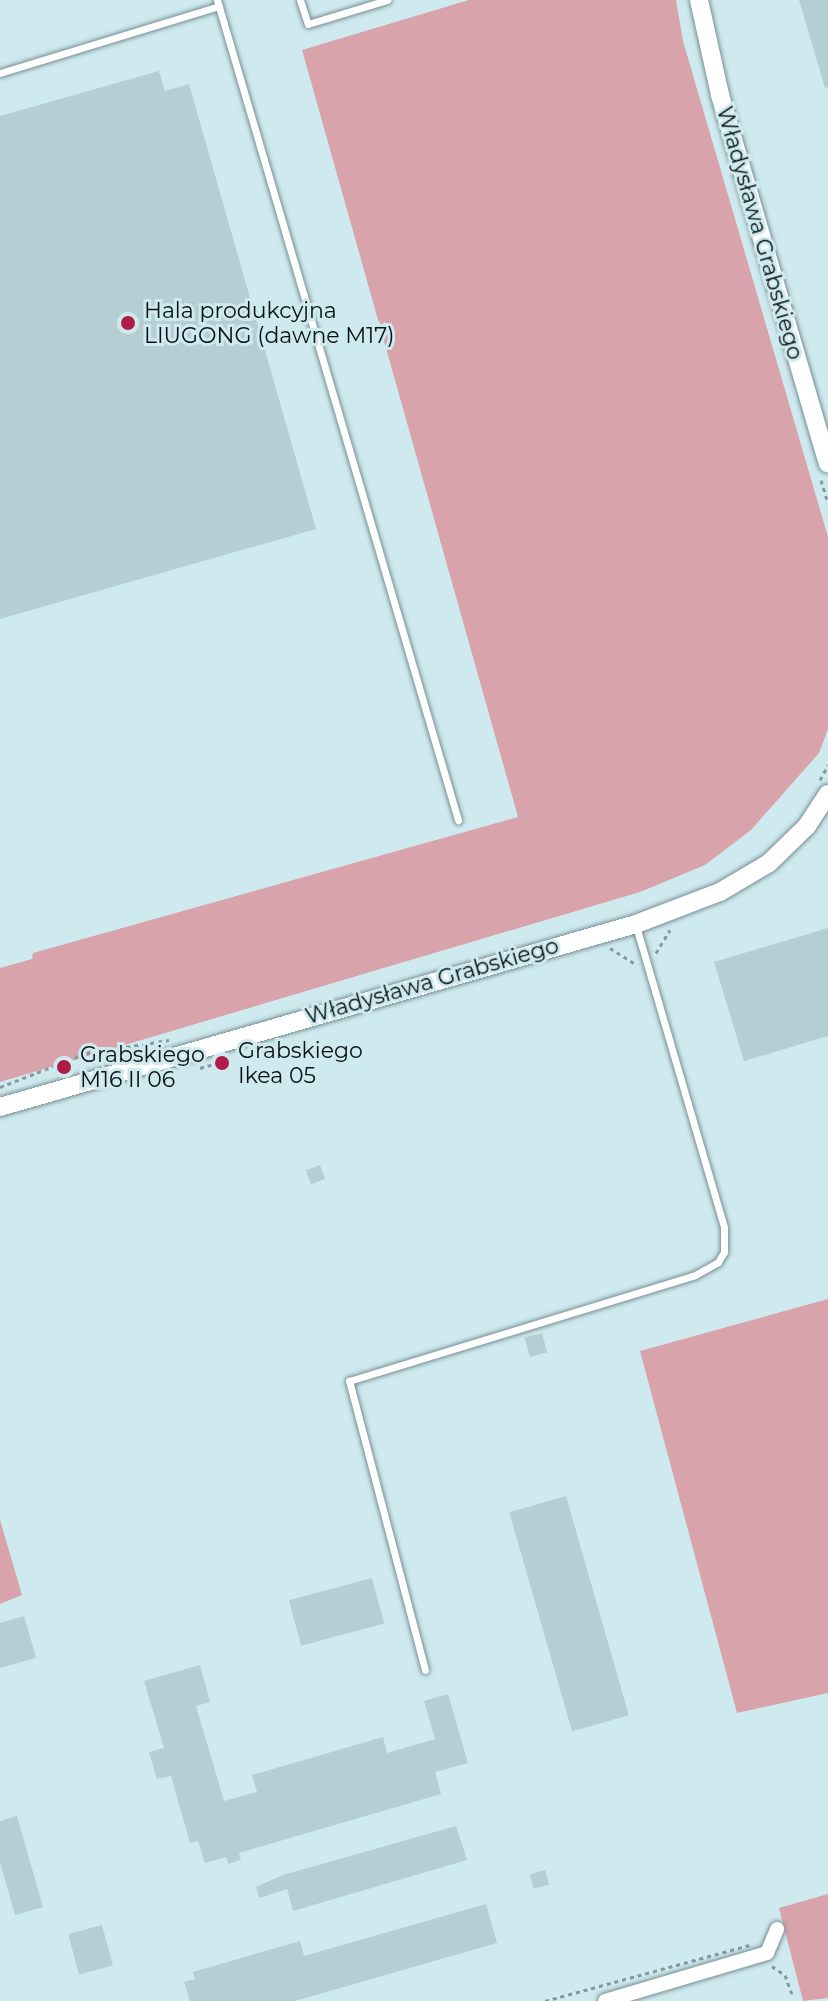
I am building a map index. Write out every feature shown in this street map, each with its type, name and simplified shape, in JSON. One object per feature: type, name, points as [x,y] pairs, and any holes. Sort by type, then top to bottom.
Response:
[{"type":"street","name":"Władysława Grabskiego","points":[[699,0],[713,71],[828,464]]},
{"type":"street","name":"Władysława Grabskiego","points":[[0,1107],[636,924],[720,892],[769,863],[807,826],[822,790]]},
{"type":"street","points":[[605,2001],[767,1953],[777,1929]]},
{"type":"lane","points":[[300,0],[308,24],[387,0]]},
{"type":"lane","points":[[0,73],[218,3],[458,820]]},
{"type":"lane","points":[[425,1670],[349,1381],[695,1275],[718,1262],[724,1252],[724,1227],[636,924]]},
{"type":"path","points":[[822,790],[828,765]]},
{"type":"path","points":[[0,1087],[87,1053],[179,1038]]},
{"type":"path","points":[[545,2001],[749,1941]]},
{"type":"shaded area","points":[[469,0],[676,0],[683,41],[828,537],[828,729],[819,753],[751,830],[705,865],[640,892],[0,1082],[0,968],[32,959],[33,953],[518,817],[302,50]]},
{"type":"shaded area","points":[[828,1299],[828,1693],[737,1713],[640,1351]]},
{"type":"shaded area","points":[[0,1520],[22,1595],[0,1604]]},
{"type":"shaded area","points":[[828,1894],[828,1998],[803,2001],[779,1908]]},
{"type":"building","points":[[799,0],[828,0],[828,87],[825,88]]},
{"type":"building","name":"Hala produkcyjna LIUGONG (dawne M17)","points":[[159,71],[165,91],[189,84],[316,529],[0,619],[0,116]]},
{"type":"building","points":[[828,928],[828,1036],[744,1061],[714,962]]},
{"type":"building","points":[[320,1165],[325,1179],[311,1184],[306,1170]]},
{"type":"building","points":[[542,1333],[547,1352],[530,1357],[525,1338]]},
{"type":"building","points":[[566,1496],[629,1715],[572,1731],[509,1512]]},
{"type":"building","points":[[372,1578],[384,1623],[301,1646],[289,1600]]},
{"type":"building","points":[[24,1616],[36,1658],[0,1668],[0,1623]]},
{"type":"building","points":[[200,1665],[210,1702],[196,1706],[224,1801],[257,1792],[252,1775],[383,1737],[387,1753],[435,1739],[424,1701],[448,1694],[468,1763],[435,1772],[441,1794],[239,1853],[241,1860],[228,1864],[226,1857],[205,1863],[198,1841],[190,1843],[171,1776],[157,1779],[149,1752],[164,1748],[144,1681]]},
{"type":"building","points":[[17,1816],[43,1907],[15,1915],[0,1862],[0,1821]]},
{"type":"building","points":[[456,1826],[467,1860],[293,1911],[287,1889],[259,1898],[256,1887],[283,1875]]},
{"type":"building","points":[[545,1870],[549,1884],[534,1889],[530,1874]]},
{"type":"building","points":[[486,1904],[497,1943],[295,2001],[190,2001],[184,1982],[195,1979],[193,1972],[300,1941],[304,1956]]},
{"type":"building","points":[[102,1925],[113,1966],[79,1975],[68,1934]]},
{"type":"place","name":"Hala produkcyjna LIUGONG (dawne M17)","points":[[128,323]]},
{"type":"place","name":"Grabskiego Ikea 05","points":[[222,1063]]},
{"type":"place","name":"Grabskiego M16 II 06","points":[[64,1067]]}]
